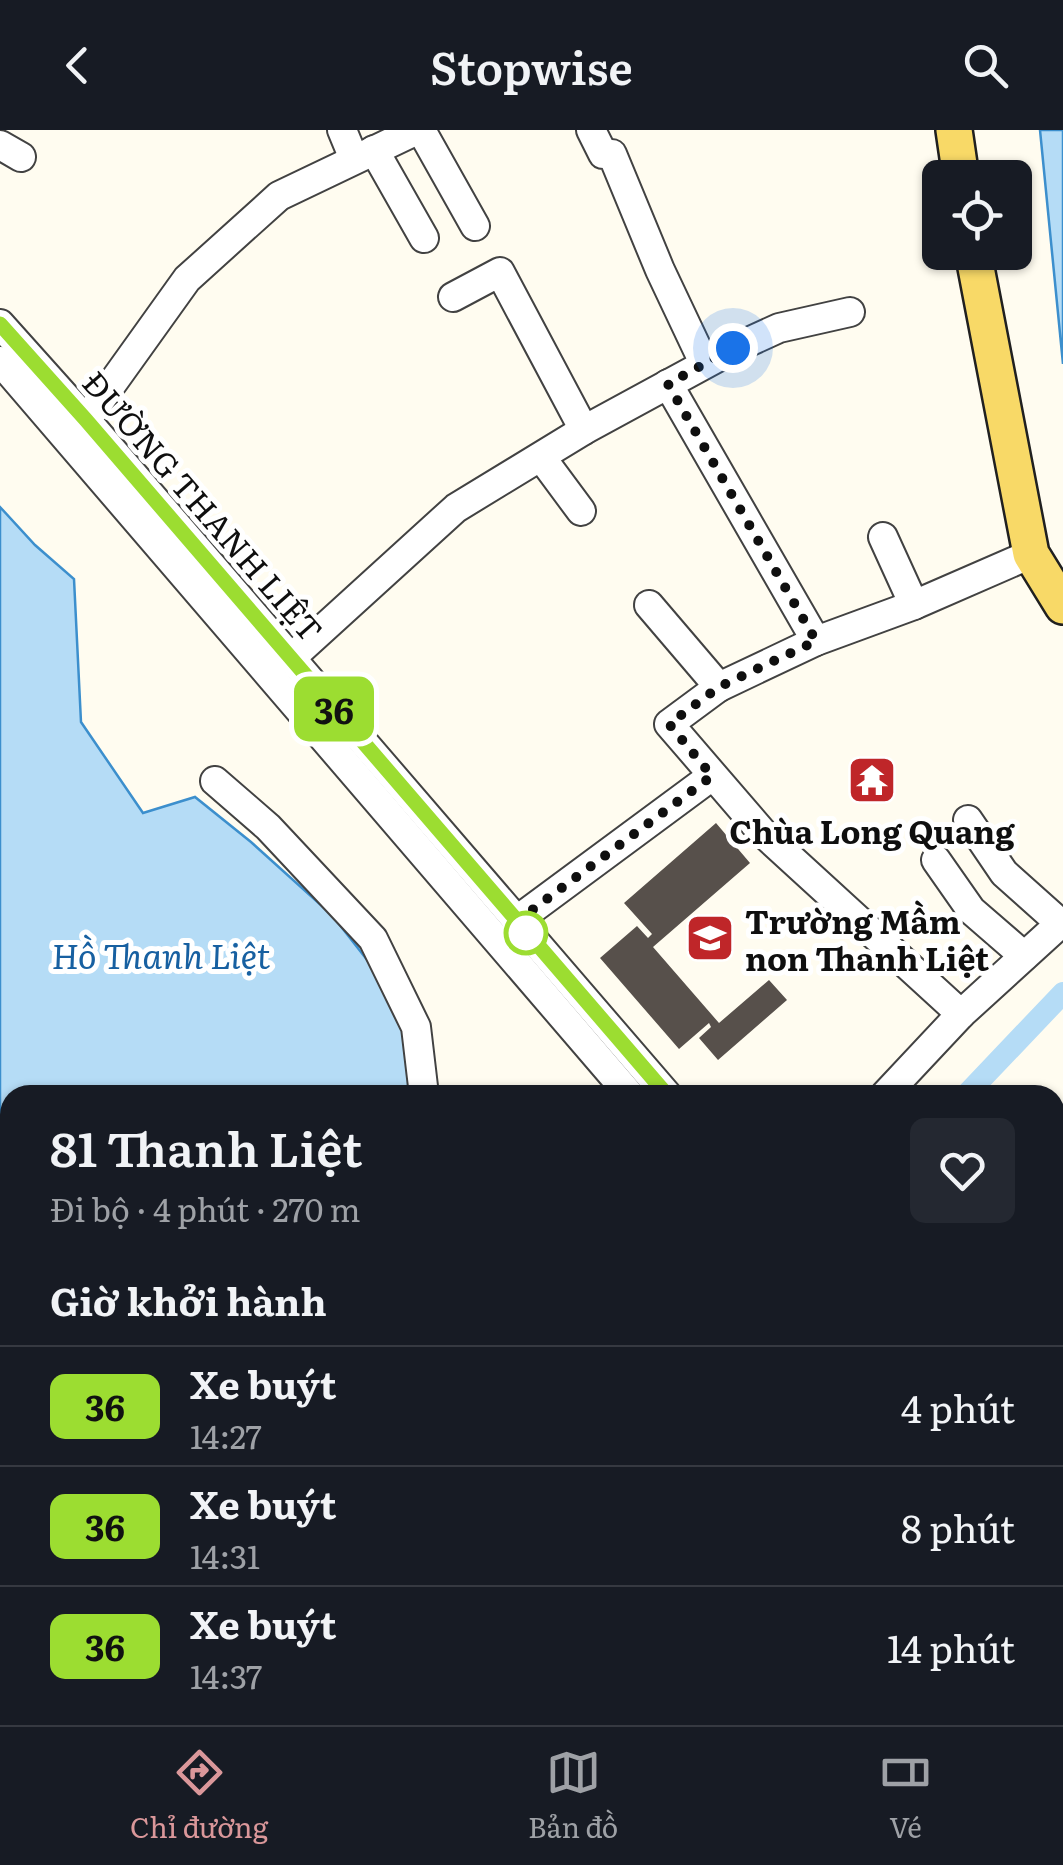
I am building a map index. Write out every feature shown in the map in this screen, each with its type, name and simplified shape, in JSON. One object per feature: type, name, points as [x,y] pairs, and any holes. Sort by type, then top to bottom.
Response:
[{"type":"main road","points":[[954,130],[958,160]]},
{"type":"main road","points":[[976,270],[1031,554],[1063,606]]},
{"type":"street","points":[[342,130],[364,154],[424,238]]},
{"type":"street","points":[[86,420],[187,279],[279,196],[419,130],[475,226]]},
{"type":"street","points":[[591,130],[602,154],[612,154],[704,363]]},
{"type":"street","points":[[453,297],[500,272],[584,430]]},
{"type":"street","points":[[290,658],[456,508],[704,363],[780,328],[850,312]]},
{"type":"street","name":"ĐƯỜNG THANH LIỆT","points":[[0,324],[658,1085]]},
{"type":"street","name":"ĐƯỜNG THANH LIỆT","points":[[0,361],[621,1085]]},
{"type":"street","points":[[668,384],[816,641]]},
{"type":"street","points":[[541,456],[581,510]]},
{"type":"street","points":[[883,537],[914,605]]},
{"type":"street","points":[[961,1014],[762,832],[669,724],[719,687],[816,641],[914,605],[1031,554]]},
{"type":"street","points":[[649,605],[719,687]]},
{"type":"street","points":[[516,922],[712,776]]},
{"type":"street","points":[[215,781],[268,827],[373,939],[416,1026],[423,1085]]},
{"type":"street","points":[[894,1085],[961,1014],[1062,922],[1004,872],[968,820]]},
{"type":"street","points":[[936,860],[970,910],[1024,956]]},
{"type":"water","points":[[1040,130],[1063,130],[1063,364]]},
{"type":"water","name":"Hồ Thanh Liệt","points":[[0,507],[74,579],[81,722],[143,813],[195,797],[251,842],[332,915],[375,970],[412,1048],[408,1085],[0,1085]]},
{"type":"building","points":[[716,823],[750,863],[653,947],[719,1023],[769,980],[787,1000],[718,1060],[699,1038],[711,1027],[709,1023],[679,1049],[600,958],[637,926],[648,938],[652,934],[624,903]]},
{"type":"waterway","points":[[976,1085],[1063,993]]},
{"type":"bus line","name":"36","points":[[0,324],[658,1085]]},
{"type":"place","name":"Chùa Long Quang","points":[[872,780]]},
{"type":"place","name":"Trường Mầm non Thanh Liệt","points":[[710,938]]},
{"type":"route","points":[[526,933],[516,922],[712,776],[669,724],[719,687],[816,641],[668,384],[733,348]]}]
